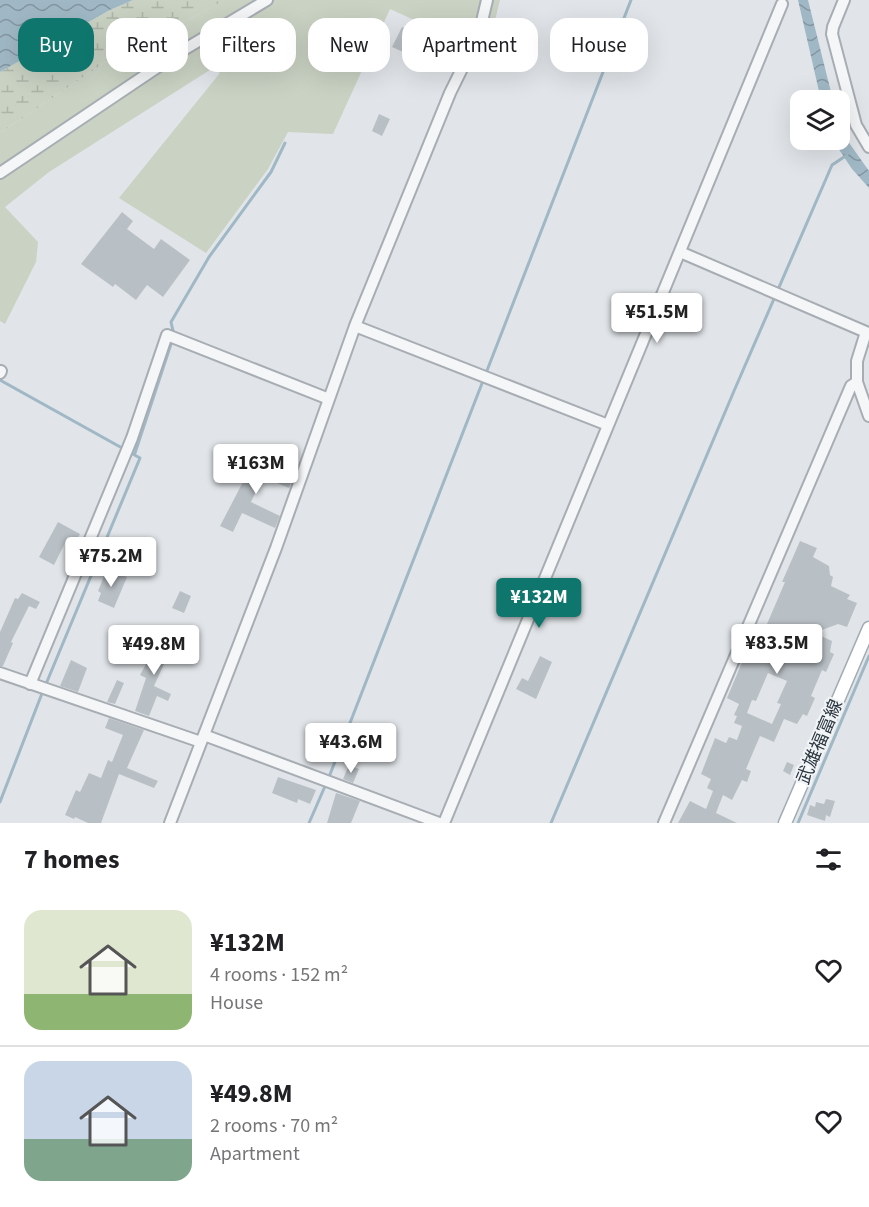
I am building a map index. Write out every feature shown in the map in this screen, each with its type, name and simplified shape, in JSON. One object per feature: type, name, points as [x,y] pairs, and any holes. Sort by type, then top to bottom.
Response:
[{"type":"main road","name":"武雄福富線","points":[[785,823],[869,628]]},
{"type":"street","points":[[0,173],[180,52],[267,0]]},
{"type":"street","points":[[170,823],[276,548],[356,326],[450,93],[479,34],[487,0]]},
{"type":"street","points":[[844,0],[832,34],[856,125],[869,147]]},
{"type":"street","points":[[444,823],[782,4]]},
{"type":"street","points":[[680,252],[866,332],[857,361],[856,382],[869,416]]},
{"type":"street","points":[[356,326],[608,425]]},
{"type":"street","points":[[30,684],[129,443],[167,335],[329,399]]},
{"type":"street","points":[[664,823],[851,386],[856,382]]},
{"type":"street","points":[[0,673],[202,738],[440,823]]},
{"type":"green space","points":[[133,0],[225,0],[188,20],[188,18],[106,18],[106,62],[94,70],[94,19]]},
{"type":"green space","points":[[225,0],[500,0],[496,18],[410,18],[390,9],[386,18],[308,18],[308,72],[361,72],[333,134],[288,132],[268,169],[206,253],[119,198],[219,72],[296,72],[296,18],[200,18],[200,72],[207,72],[49,172],[5,207],[38,242],[36,262],[5,324],[0,321],[0,133],[91,72],[94,72],[106,62],[106,72],[188,72],[188,20]]},
{"type":"green space","points":[[18,62],[18,72],[91,72],[0,133],[0,72]]},
{"type":"water","points":[[0,0],[133,0],[94,19],[18,18],[18,62],[0,72]]},
{"type":"water","points":[[798,0],[808,0],[830,90],[819,90]]},
{"type":"water","points":[[850,144],[869,171],[869,188],[840,150],[850,150]]},
{"type":"building","points":[[402,27],[402,51],[392,47]]},
{"type":"building","points":[[379,114],[390,119],[382,136],[372,131]]},
{"type":"building","points":[[122,212],[133,221],[127,229],[154,249],[161,239],[190,260],[163,297],[147,285],[136,300],[115,284],[113,287],[81,264]]},
{"type":"building","points":[[255,459],[278,470],[280,464],[296,471],[289,488],[263,477],[251,502],[280,516],[275,528],[242,513],[233,532],[220,526]]},
{"type":"building","points":[[58,522],[80,534],[76,541],[68,537],[54,565],[39,557]]},
{"type":"building","points":[[800,541],[817,548],[813,557],[829,566],[830,575],[833,577],[831,586],[850,595],[847,599],[857,603],[847,627],[838,624],[814,633],[832,641],[830,652],[834,654],[826,672],[822,670],[811,696],[815,698],[807,716],[803,714],[797,724],[784,719],[774,742],[760,736],[746,769],[751,771],[747,782],[742,780],[732,800],[723,795],[716,813],[737,823],[678,823],[690,801],[706,809],[713,791],[707,788],[711,779],[701,774],[715,738],[726,743],[729,737],[737,740],[742,726],[734,723],[737,716],[734,715],[739,704],[727,698],[751,641],[760,645],[785,582],[782,582]],"holes":[[[768,673],[787,681],[777,703],[781,704],[772,724],[747,713],[752,700],[756,701]]]},
{"type":"building","points":[[107,569],[127,577],[114,608],[98,601],[101,593],[98,591]]},
{"type":"building","points":[[180,591],[191,596],[184,613],[172,608]]},
{"type":"building","points":[[22,593],[40,602],[36,609],[29,606],[11,642],[13,643],[3,666],[0,666],[0,632],[15,598],[18,599]]},
{"type":"building","points":[[163,634],[175,640],[154,686],[171,694],[168,701],[157,696],[149,716],[135,711],[146,678],[140,675]]},
{"type":"building","points":[[540,656],[552,662],[536,699],[516,689],[522,678],[528,681]]},
{"type":"building","points":[[71,660],[87,668],[78,692],[60,686]]},
{"type":"building","points":[[117,680],[124,683],[115,704],[107,702]]},
{"type":"building","points":[[109,718],[144,730],[127,768],[158,781],[154,788],[119,774],[101,823],[88,823],[65,815],[76,790],[80,792],[89,773],[101,778],[108,760],[112,762],[123,735],[105,728]]},
{"type":"building","points":[[787,762],[794,765],[790,775],[783,771]]},
{"type":"building","points":[[349,765],[359,769],[353,783],[343,779]]},
{"type":"building","points":[[278,777],[316,790],[310,804],[298,799],[297,803],[272,793]]},
{"type":"building","points":[[336,793],[360,801],[351,823],[327,823]]},
{"type":"building","points":[[826,799],[835,801],[830,817],[826,815],[825,821],[807,815],[810,805],[815,807],[816,802],[824,804]]},
{"type":"waterway","points":[[309,823],[329,777],[631,0]]},
{"type":"waterway","points":[[174,335],[171,322],[209,257],[271,172],[285,143]]},
{"type":"waterway","points":[[551,823],[832,165],[847,155]]},
{"type":"waterway","points":[[135,453],[172,341]]},
{"type":"waterway","points":[[0,380],[140,458],[41,696],[0,802]]},
{"type":"waterway","points":[[798,823],[869,656]]}]
